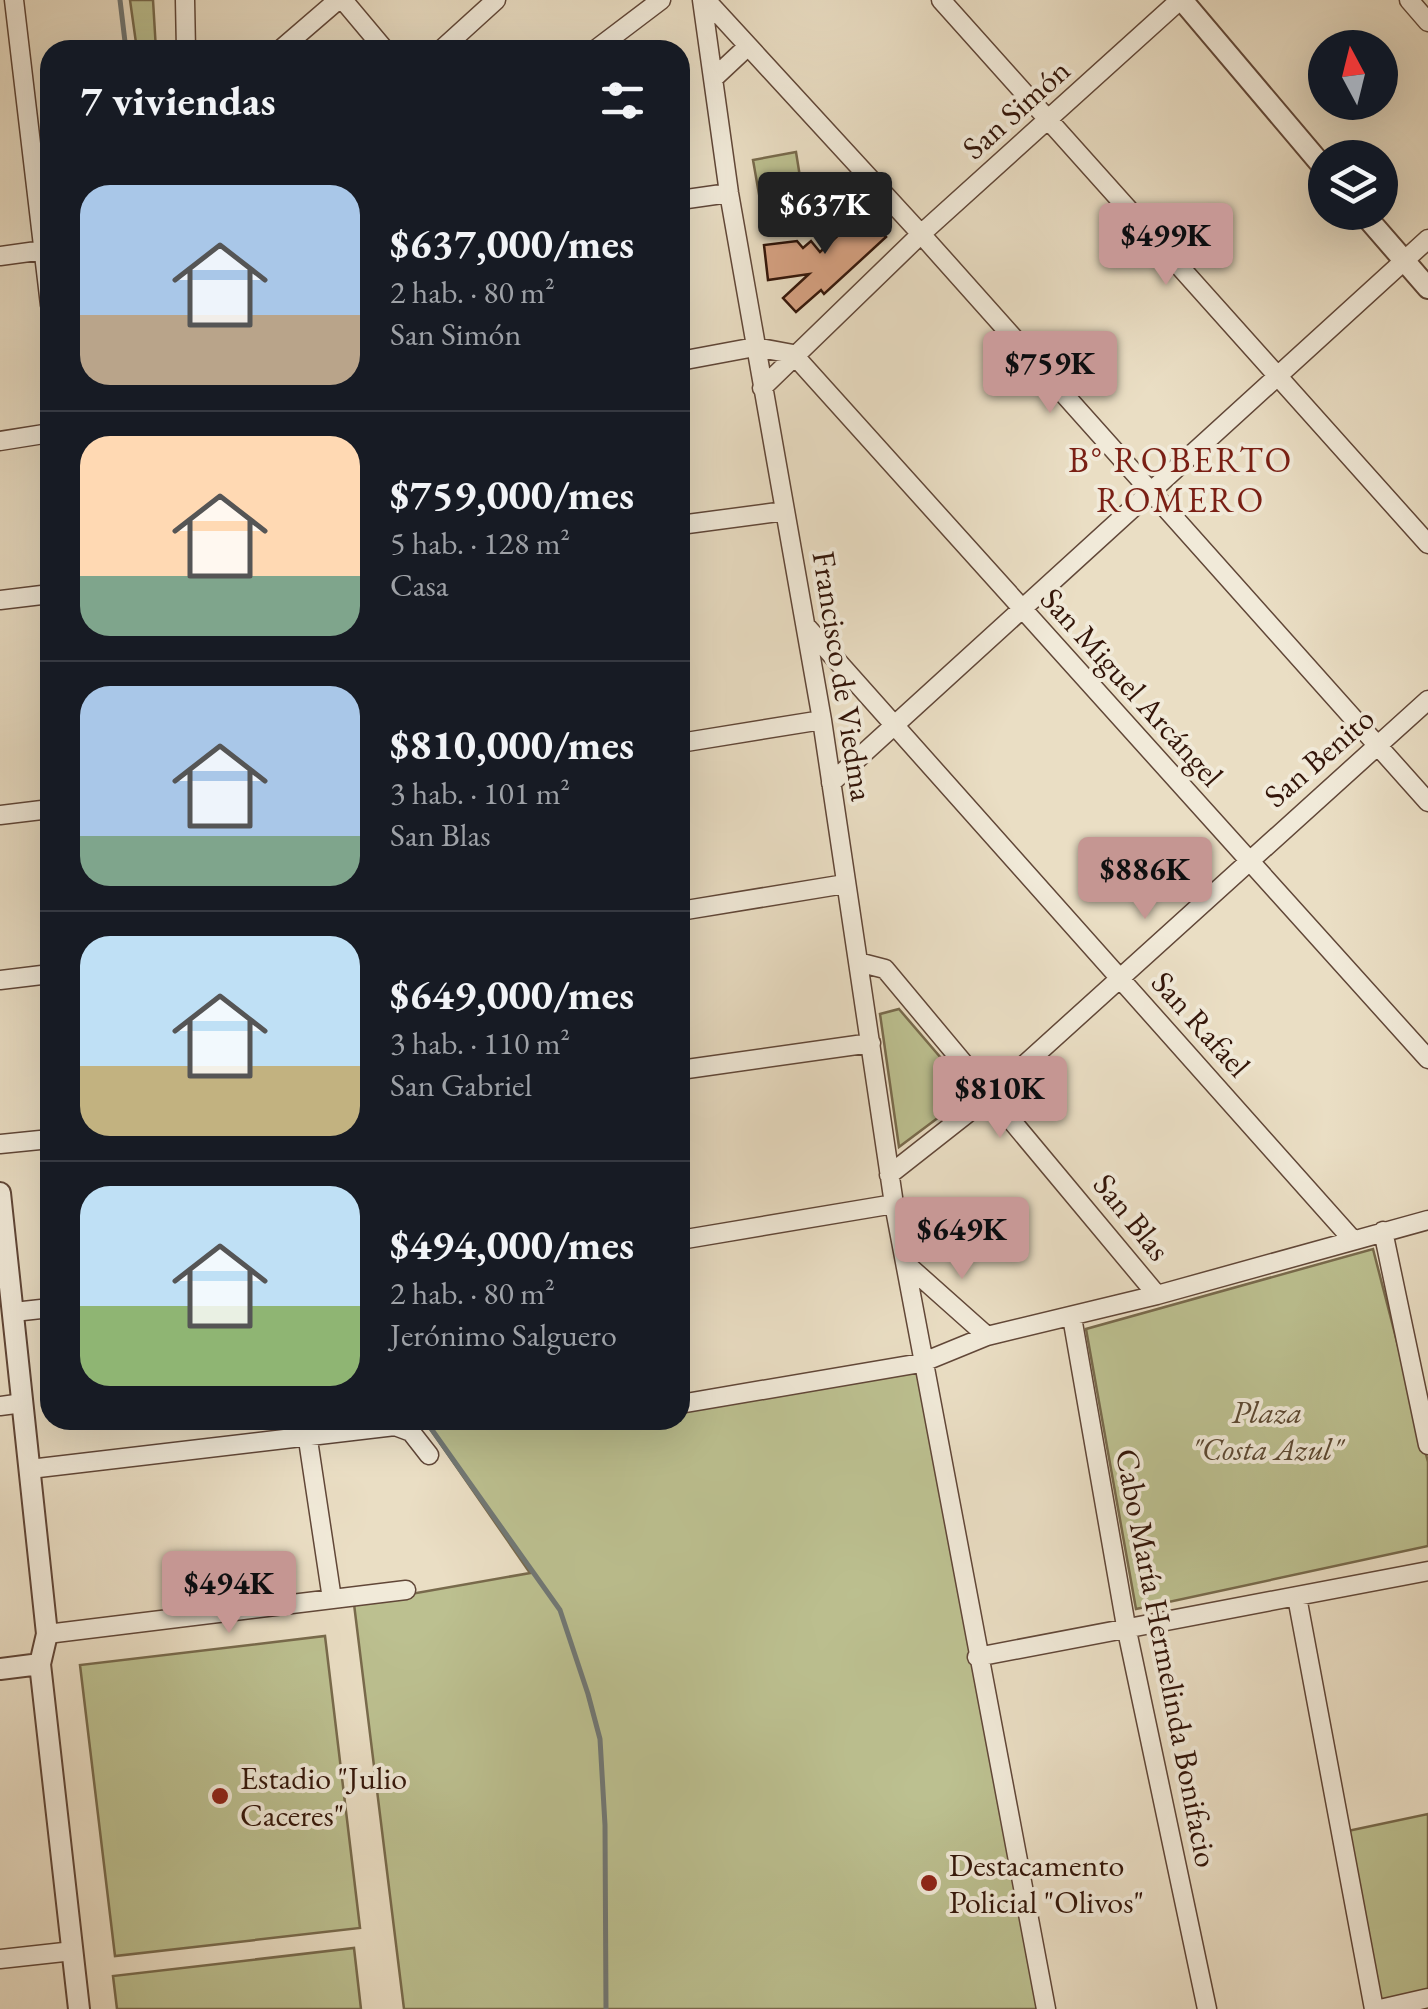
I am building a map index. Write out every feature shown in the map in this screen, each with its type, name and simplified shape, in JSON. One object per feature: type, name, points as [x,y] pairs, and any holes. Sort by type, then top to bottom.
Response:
[{"type":"street","points":[[14,0],[40,217]]},
{"type":"street","points":[[185,0],[186,40]]},
{"type":"street","points":[[292,40],[340,0],[376,40]]},
{"type":"street","points":[[451,40],[496,0]]},
{"type":"street","points":[[608,40],[661,0]]},
{"type":"street","points":[[704,0],[922,234],[1149,494],[1428,802]]},
{"type":"street","name":"Francisco de Viedma","points":[[704,0],[729,193],[822,720],[889,1175],[1046,2009]]},
{"type":"street","points":[[941,0],[1428,544]]},
{"type":"street","points":[[1181,0],[1308,149]]},
{"type":"street","name":"San Simón","points":[[762,388],[922,234],[1181,0]]},
{"type":"street","points":[[1408,0],[1428,22]]},
{"type":"street","points":[[715,77],[746,48]]},
{"type":"street","points":[[690,199],[729,193]]},
{"type":"street","points":[[1377,230],[1428,288]]},
{"type":"street","points":[[831,783],[1428,239]]},
{"type":"street","points":[[0,256],[40,251]]},
{"type":"street","points":[[690,358],[755,347],[793,354]]},
{"type":"street","name":"San Miguel Arcángel","points":[[793,354],[1428,1058]]},
{"type":"street","points":[[0,441],[40,435]]},
{"type":"street","points":[[690,524],[786,511]]},
{"type":"street","points":[[0,600],[40,595]]},
{"type":"street","name":"San Rafael","points":[[806,625],[1352,1239]]},
{"type":"street","name":"San Benito","points":[[889,1175],[992,1094],[1248,858],[1428,700]]},
{"type":"street","points":[[690,742],[822,720]]},
{"type":"street","points":[[0,815],[40,809]]},
{"type":"street","points":[[690,909],[845,884]]},
{"type":"street","name":"San Blas","points":[[858,962],[885,970],[1157,1295]]},
{"type":"street","points":[[0,980],[40,975]]},
{"type":"street","points":[[690,1069],[870,1043]]},
{"type":"street","points":[[0,1144],[40,1140]]},
{"type":"street","points":[[0,1193],[46,1634],[40,1664],[79,2009]]},
{"type":"street","points":[[690,1238],[894,1204]]},
{"type":"street","points":[[690,1402],[922,1363],[987,1336],[1157,1295],[1428,1220]]},
{"type":"street","points":[[1383,1231],[1428,1444]]},
{"type":"street","points":[[905,1263],[987,1336]]},
{"type":"street","points":[[14,1312],[40,1309]]},
{"type":"street","name":"Cabo María Hermelinda Bonifacio","points":[[1072,1317],[1126,1626],[1206,2009]]},
{"type":"street","points":[[0,1406],[24,1403]]},
{"type":"street","points":[[30,1468],[292,1430]]},
{"type":"street","points":[[306,1430],[332,1599]]},
{"type":"street","points":[[406,1430],[428,1454]]},
{"type":"street","points":[[978,1657],[1428,1571]]},
{"type":"street","points":[[46,1634],[406,1590]]},
{"type":"street","points":[[1297,1597],[1377,2009],[1428,1998]]},
{"type":"street","points":[[0,1669],[40,1664]]},
{"type":"street","points":[[0,1959],[73,1951]]},
{"type":"green space","points":[[130,0],[153,0],[155,40],[136,40]]},
{"type":"green space","points":[[796,152],[808,227],[766,234],[753,160]]},
{"type":"green space","points":[[899,1009],[971,1093],[899,1147],[880,1014]]},
{"type":"green space","name":"Plaza \"Costa Azul\"","points":[[1373,1249],[1428,1462],[1428,1546],[1136,1609],[1086,1329]]},
{"type":"green space","points":[[921,1364],[1041,2009],[404,2009],[354,1604],[530,1573],[431,1430],[690,1430],[690,1403]]},
{"type":"green space","name":"Estadio \"Julio Caceres\"","points":[[325,1636],[360,1928],[115,1956],[80,1665]]},
{"type":"green space","points":[[1428,1814],[1428,1997],[1375,2008],[1343,1832]]},
{"type":"green space","points":[[354,1948],[361,2009],[117,2009],[113,1976]]},
{"type":"building","points":[[863,199],[884,221],[877,228],[886,237],[824,294],[821,290],[796,312],[783,298],[809,274],[768,280],[764,245],[797,241],[803,248],[811,241],[820,252],[854,221],[848,213]]},
{"type":"waterway","points":[[120,0],[125,40]]},
{"type":"waterway","points":[[432,1430],[560,1610],[588,1694],[600,1739],[605,1825],[606,2009]]},
{"type":"place","name":"Estadio \"Julio Caceres\"","points":[[220,1796]]},
{"type":"place","name":"Destacamento Policial \"Olivos\"","points":[[929,1883]]},
{"type":"district","name":"B° ROBERTO ROMERO","points":[[1181,479]]}]
